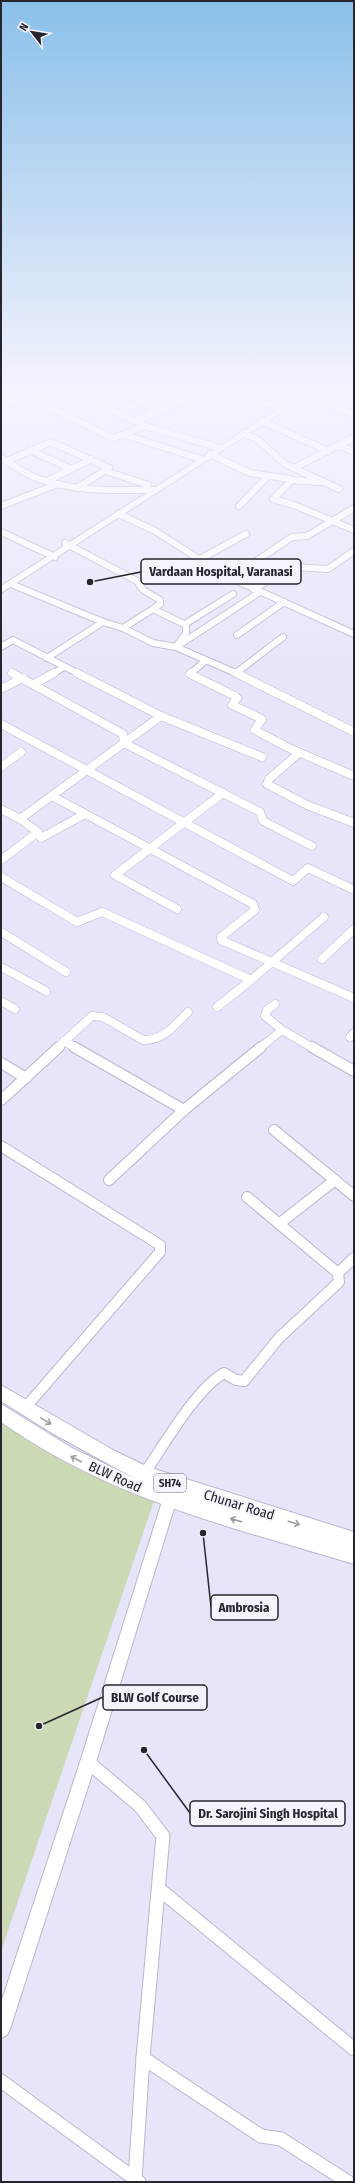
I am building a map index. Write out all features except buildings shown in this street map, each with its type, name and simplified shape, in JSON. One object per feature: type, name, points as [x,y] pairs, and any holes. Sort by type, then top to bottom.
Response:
[{"type":"main road","points":[[68,545],[145,491]]},
{"type":"main road","points":[[1,583],[52,555],[118,514],[146,491]]},
{"type":"main road","points":[[1,590],[52,555]]},
{"type":"main road","name":"Chunar Road","points":[[1,1392],[25,1408],[107,1456],[144,1474],[172,1492],[354,1541]]},
{"type":"main road","name":"BLW Road","points":[[1,1412],[45,1442],[80,1461],[135,1487],[172,1492],[354,1555]]},
{"type":"street","points":[[2,505],[40,491]]},
{"type":"street","points":[[238,506],[253,491]]},
{"type":"street","points":[[281,491],[273,499],[294,505],[354,530]]},
{"type":"street","points":[[231,578],[292,537],[306,536],[354,508]]},
{"type":"street","points":[[118,514],[155,531],[231,578],[354,634]]},
{"type":"street","points":[[1,532],[52,555]]},
{"type":"street","points":[[200,559],[246,534]]},
{"type":"street","points":[[68,545],[139,582],[143,590],[162,602],[123,628]]},
{"type":"street","points":[[176,647],[256,590],[294,567],[328,569],[354,551]]},
{"type":"street","points":[[11,584],[103,622],[123,628],[153,643],[176,647],[205,661],[236,673],[353,729]]},
{"type":"street","points":[[185,624],[232,594]]},
{"type":"street","points":[[237,635],[284,602]]},
{"type":"street","points":[[153,609],[185,624]]},
{"type":"street","points":[[47,658],[103,622]]},
{"type":"street","points":[[176,647],[177,643],[186,634],[185,624]]},
{"type":"street","points":[[236,673],[283,637]]},
{"type":"street","points":[[1,647],[13,640],[161,716],[262,757]]},
{"type":"street","points":[[205,661],[190,674],[236,696],[238,698],[232,705],[262,719],[255,730],[299,753],[353,774]]},
{"type":"street","points":[[34,684],[64,667]]},
{"type":"street","points":[[12,673],[123,734],[124,743]]},
{"type":"street","points":[[1,689],[23,678]]},
{"type":"street","points":[[20,819],[161,716]]},
{"type":"street","points":[[1,724],[293,881],[308,868],[311,868],[354,890]]},
{"type":"street","points":[[124,743],[260,812],[263,821],[312,846]]},
{"type":"street","points":[[1,767],[22,752]]},
{"type":"street","points":[[299,753],[269,779],[267,784],[307,804],[354,824]]},
{"type":"street","points":[[177,909],[115,875],[182,822],[223,793]]},
{"type":"street","points":[[52,796],[253,904],[255,910],[220,939],[271,963],[313,978],[354,998]]},
{"type":"street","points":[[1,809],[20,819],[38,832],[1,860]]},
{"type":"street","points":[[41,838],[85,814]]},
{"type":"street","points":[[1,877],[74,921],[83,923],[96,913],[102,912],[252,980]]},
{"type":"street","points":[[217,1007],[252,980],[324,918]]},
{"type":"street","points":[[322,959],[354,929]]},
{"type":"street","points":[[1,932],[66,972]]},
{"type":"street","points":[[1,967],[46,991]]},
{"type":"street","points":[[1,1001],[15,1009]]},
{"type":"street","points":[[275,1004],[267,1010],[265,1016],[282,1030],[354,1071]]},
{"type":"street","points":[[1,1100],[85,1021],[97,1015],[143,1040],[152,1041],[163,1035],[188,1012]]},
{"type":"street","points":[[109,1180],[184,1110],[282,1030]]},
{"type":"street","points":[[64,1041],[184,1110]]},
{"type":"street","points":[[1,1063],[26,1078]]},
{"type":"street","points":[[274,1130],[354,1196]]},
{"type":"street","points":[[1,1146],[160,1245],[161,1248],[160,1252],[25,1408]]},
{"type":"street","points":[[279,1224],[335,1180]]},
{"type":"street","points":[[144,1474],[192,1407],[217,1376],[224,1373],[236,1380],[244,1381],[279,1338],[307,1310],[338,1284],[340,1279],[338,1273],[246,1197]]},
{"type":"street","points":[[338,1273],[354,1258]]},
{"type":"street","points":[[1,2028],[88,1762],[172,1492]]},
{"type":"street","points":[[88,1762],[108,1777],[158,1826],[162,1836],[159,1889],[143,2058],[137,2181]]},
{"type":"street","points":[[159,1889],[354,2049]]},
{"type":"street","points":[[143,2058],[261,2136],[281,2139],[348,2182]]},
{"type":"street","points":[[1,2080],[137,2181]]},
{"type":"green space","points":[[1,1415],[154,1501],[1,1951]]},
{"type":"place","name":"Vardaan Hospital, Varanasi","points":[[90,582]]},
{"type":"place","name":"Ambrosia","points":[[203,1533]]},
{"type":"place","name":"BLW Golf Course","points":[[39,1726]]},
{"type":"place","name":"Dr. Sarojini Singh Hospital","points":[[144,1750]]}]
